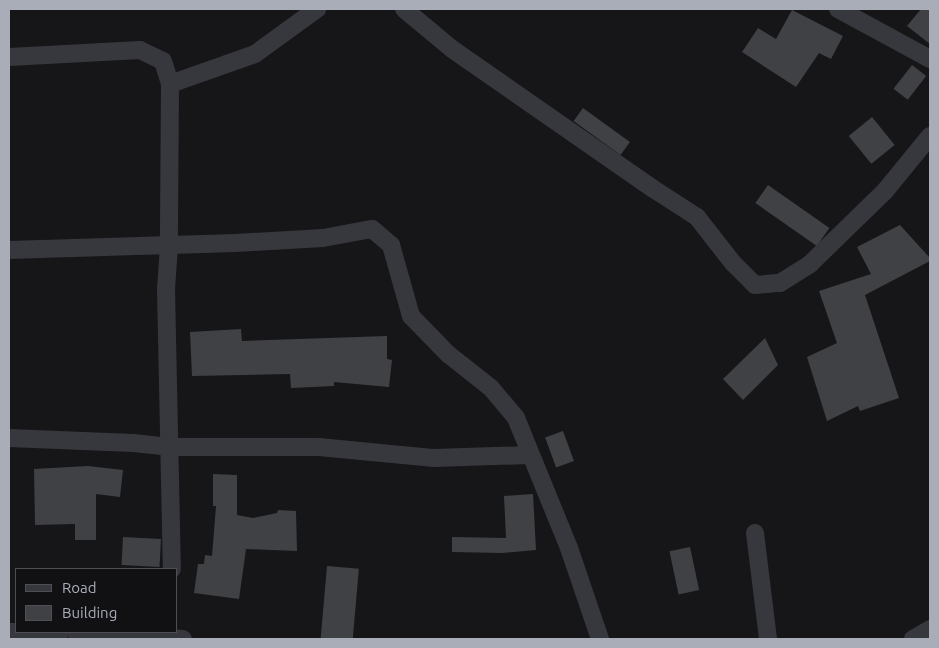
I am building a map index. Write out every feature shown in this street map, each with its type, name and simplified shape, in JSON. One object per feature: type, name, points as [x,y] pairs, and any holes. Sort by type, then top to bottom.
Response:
[{"type":"street","points":[[170,84],[255,54],[317,9]]},
{"type":"street","points":[[404,9],[452,49],[652,188],[697,217],[733,263],[755,285],[780,283],[810,264],[884,191],[930,136]]},
{"type":"street","points":[[838,9],[930,59]]},
{"type":"street","points":[[9,56],[140,50],[163,61],[170,84],[169,246],[166,289],[172,568]]},
{"type":"street","points":[[9,250],[169,246],[323,238],[372,230],[391,245],[411,316],[448,354],[491,388],[516,418],[569,548],[600,639]]},
{"type":"street","points":[[9,438],[133,443],[170,447],[319,447],[434,458],[531,455]]},
{"type":"street","points":[[755,534],[768,639]]},
{"type":"street","points":[[913,639],[930,629]]},
{"type":"street","points":[[90,633],[183,639]]},
{"type":"building","points":[[921,9],[930,9],[930,44],[907,26]]},
{"type":"building","points":[[792,10],[843,36],[831,59],[819,53],[796,87],[742,52],[758,28],[776,39]]},
{"type":"building","points":[[912,65],[926,76],[908,100],[894,89]]},
{"type":"building","points":[[583,108],[630,142],[621,155],[574,121]]},
{"type":"building","points":[[872,117],[895,145],[871,164],[849,136]]},
{"type":"building","points":[[768,185],[829,228],[817,246],[755,203]]},
{"type":"building","points":[[900,225],[930,258],[930,261],[865,295],[899,398],[860,411],[858,406],[827,421],[807,357],[837,343],[819,291],[871,274],[857,247]]},
{"type":"building","points":[[241,329],[242,341],[387,336],[387,359],[392,360],[389,387],[334,382],[334,386],[291,388],[290,374],[192,376],[190,332]]},
{"type":"building","points":[[765,338],[778,365],[743,400],[723,379]]},
{"type":"building","points":[[563,431],[574,461],[556,468],[545,437]]},
{"type":"building","points":[[88,466],[123,470],[120,497],[96,494],[96,540],[75,540],[75,524],[35,525],[34,469]]},
{"type":"building","points":[[213,474],[237,475],[237,515],[253,518],[277,513],[278,510],[296,511],[297,551],[246,549],[239,599],[194,593],[198,564],[204,564],[205,555],[212,556],[216,506],[213,506]]},
{"type":"building","points":[[533,494],[536,550],[502,553],[452,552],[452,537],[506,538],[504,496]]},
{"type":"building","points":[[123,537],[161,539],[159,567],[122,565]]},
{"type":"building","points":[[690,547],[699,590],[679,594],[669,551]]},
{"type":"building","points":[[327,566],[359,569],[353,639],[321,639]]}]
